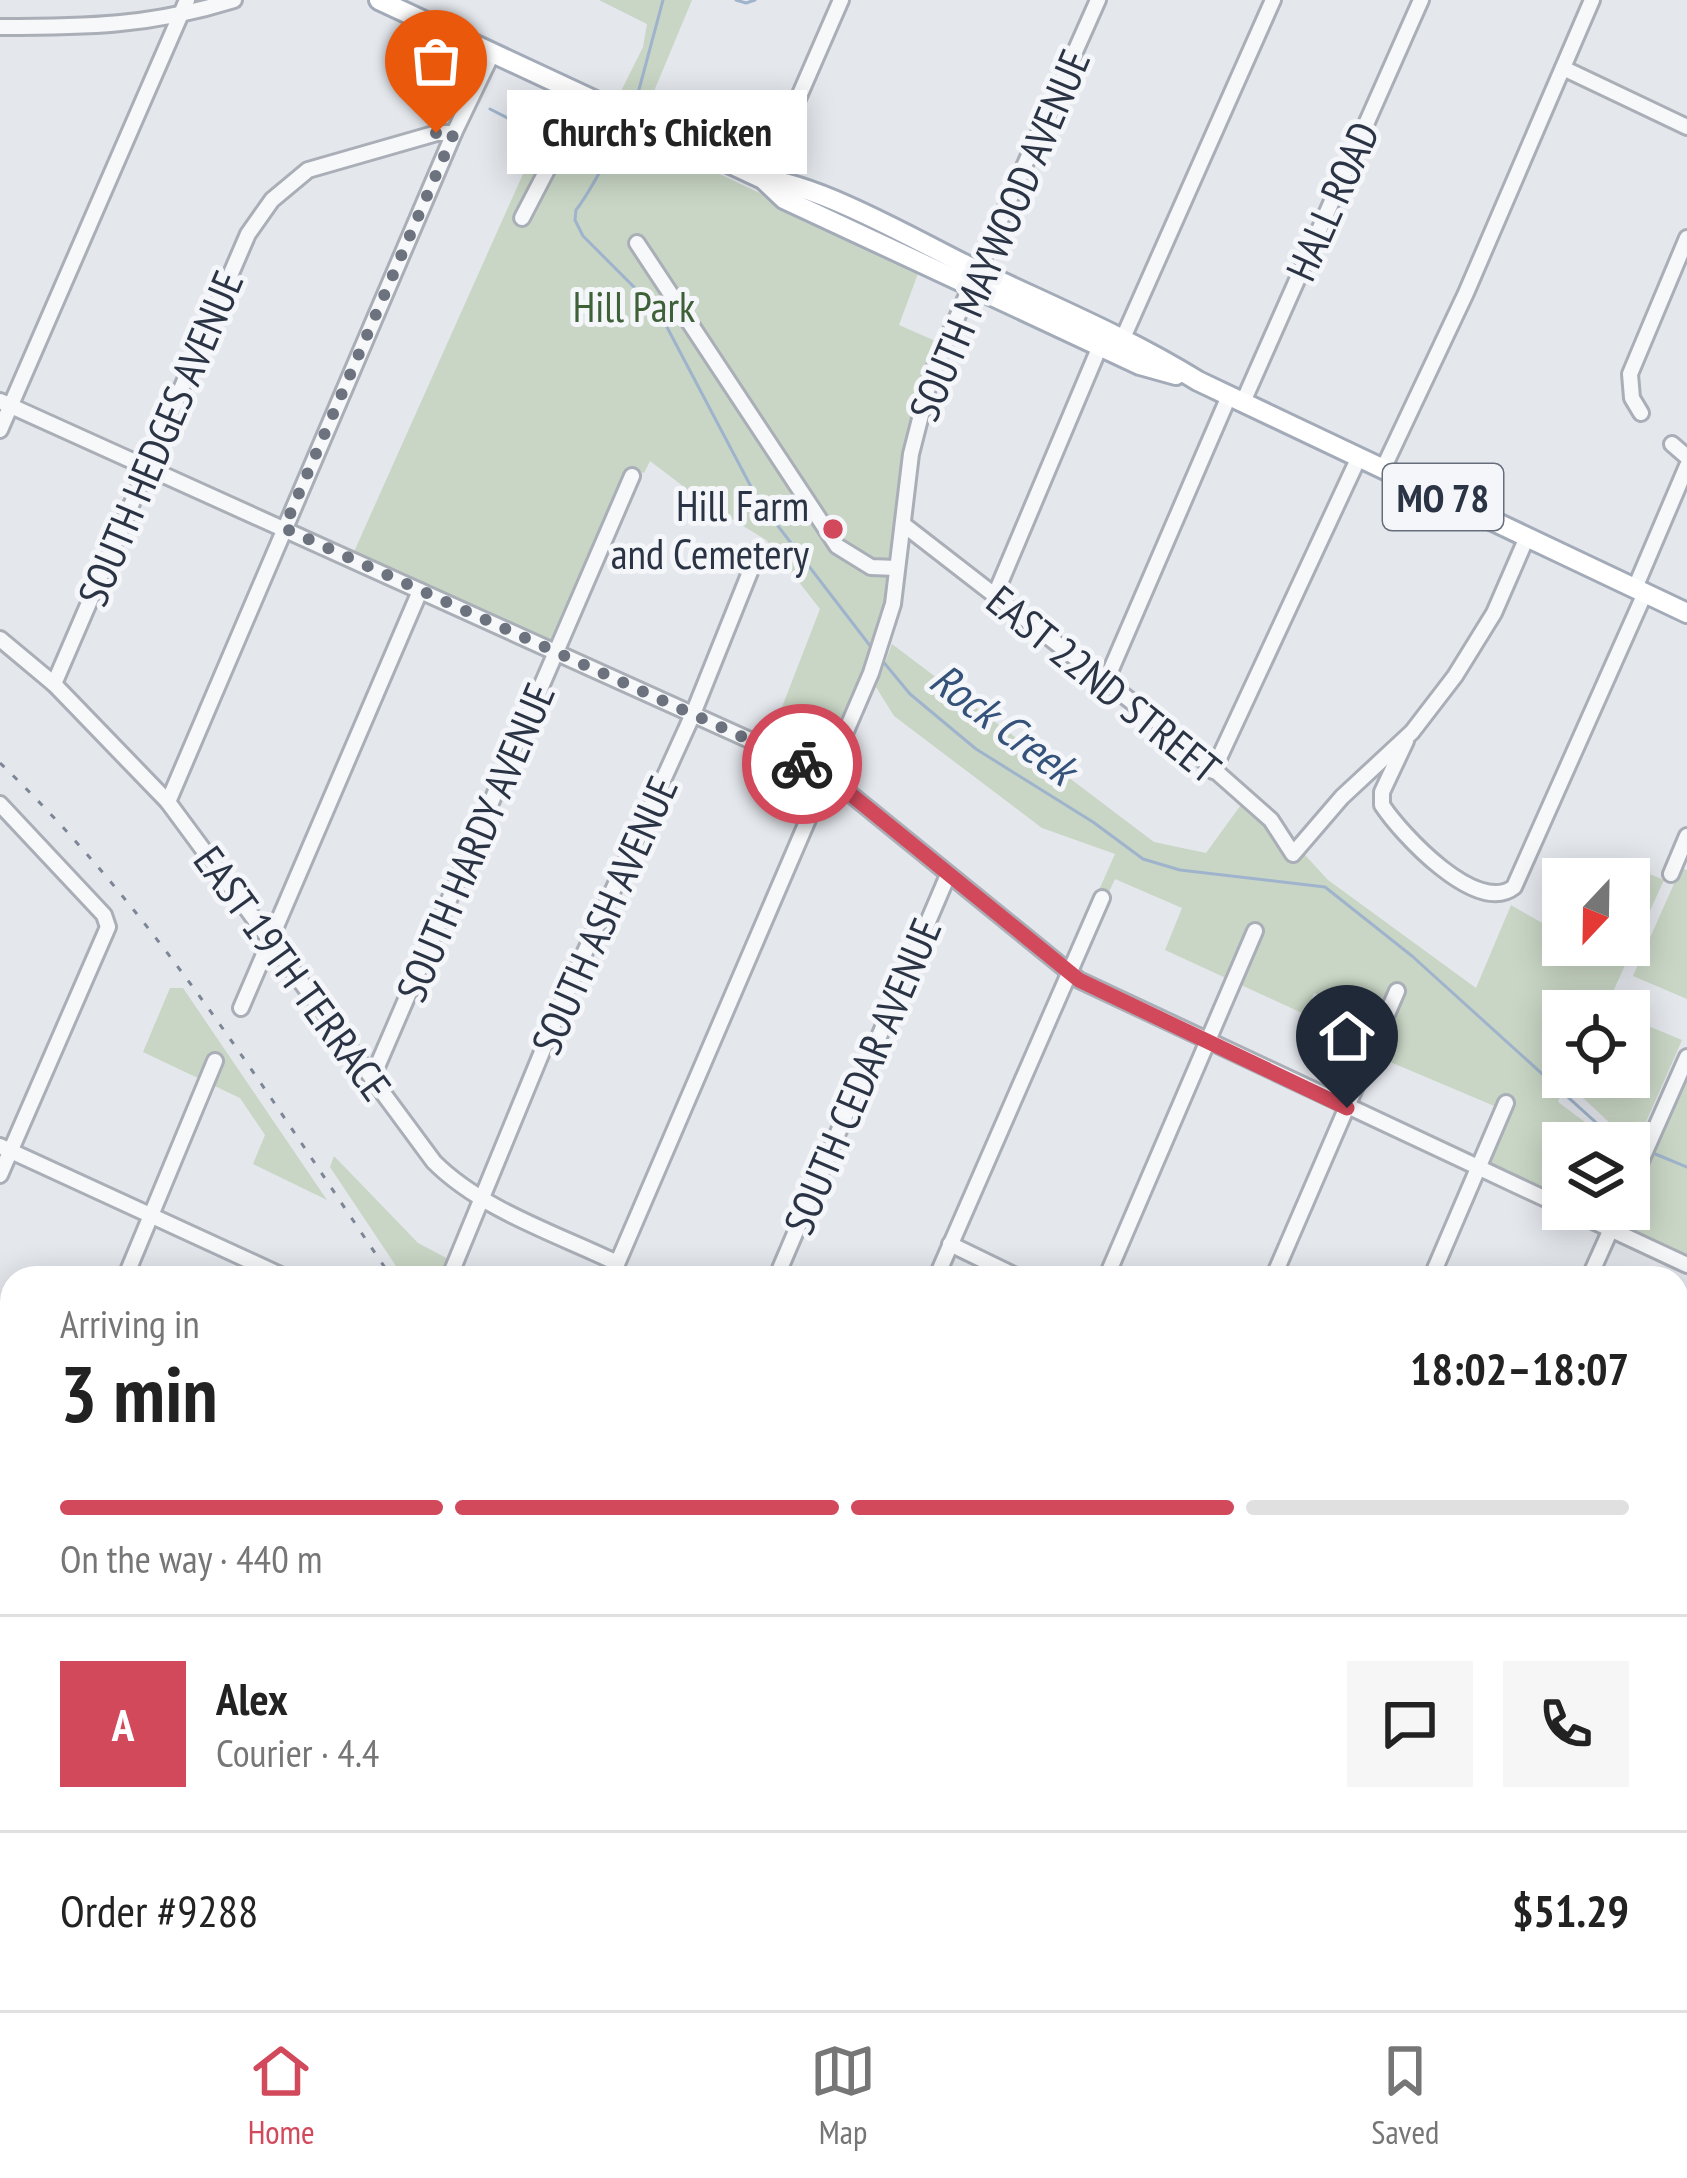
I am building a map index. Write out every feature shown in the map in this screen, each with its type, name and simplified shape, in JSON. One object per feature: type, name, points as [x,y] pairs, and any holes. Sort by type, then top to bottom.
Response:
[{"type":"main road","name":"MO 78","points":[[379,0],[763,179],[784,200],[1123,338],[1198,381],[1687,613]]},
{"type":"main road","name":"MO 78","points":[[974,278],[1140,365],[1198,381]]},
{"type":"street","points":[[0,430],[5,403],[188,0]]},
{"type":"street","points":[[0,27],[109,27],[180,17],[234,0]]},
{"type":"street","points":[[763,179],[841,0]]},
{"type":"street","name":"SOUTH MAYWOOD AVENUE","points":[[616,1266],[871,674],[887,630],[910,454],[921,411],[974,278],[1098,0]]},
{"type":"street","points":[[1123,338],[1273,0]]},
{"type":"street","name":"HALL ROAD","points":[[1106,681],[1421,0]]},
{"type":"street","points":[[1383,469],[1466,293],[1592,0]]},
{"type":"street","points":[[168,802],[492,54]]},
{"type":"street","points":[[1563,68],[1687,127]]},
{"type":"street","points":[[522,218],[562,141],[580,94]]},
{"type":"street","name":"SOUTH HEDGES AVENUE","points":[[54,683],[248,234],[275,196],[308,170],[436,133],[454,133]]},
{"type":"street","points":[[1640,413],[1632,398],[1630,374],[1687,238]]},
{"type":"street","points":[[637,243],[837,547],[871,567],[897,568]]},
{"type":"street","points":[[994,595],[1100,346]]},
{"type":"street","points":[[5,403],[827,775],[1070,972],[1106,995],[1542,1197]]},
{"type":"street","points":[[1527,537],[1480,641],[1412,732],[1382,792],[1382,806],[1393,822],[1446,872],[1500,894],[1511,890],[1640,590],[1687,462],[1672,444]]},
{"type":"street","points":[[1214,771],[1359,457]]},
{"type":"street","name":"SOUTH HARDY AVENUE","points":[[373,1076],[632,476]]},
{"type":"street","name":"EAST 22ND STREET","points":[[904,525],[1177,736],[1271,820],[1293,854],[1342,797],[1412,732]]},
{"type":"street","name":"SOUTH ASH AVENUE","points":[[454,1266],[565,996],[693,714],[758,551]]},
{"type":"street","points":[[241,1008],[420,591]]},
{"type":"street","name":"EAST 19TH TERRACE","points":[[0,639],[54,683],[168,802],[434,1162],[482,1198],[607,1266]]},
{"type":"street","points":[[0,804],[104,916],[108,931],[5,1149],[0,1175]]},
{"type":"street","points":[[1670,874],[1687,836]]},
{"type":"street","name":"SOUTH CEDAR AVENUE","points":[[781,1266],[948,874]]},
{"type":"street","points":[[941,1266],[1102,898]]},
{"type":"street","points":[[1111,1266],[1255,931]]},
{"type":"street","points":[[1278,1266],[1397,991]]},
{"type":"street","points":[[1650,1141],[1687,1057]]},
{"type":"street","points":[[130,1266],[215,1061]]},
{"type":"street","points":[[1436,1266],[1506,1103]]},
{"type":"street","points":[[5,1149],[260,1266]]},
{"type":"street","points":[[1594,1266],[1610,1230]]},
{"type":"street","points":[[1612,1230],[1687,1265]]},
{"type":"street","points":[[950,1244],[995,1266]]},
{"type":"green space","points":[[599,0],[692,0],[647,108],[619,95],[643,47],[647,24]]},
{"type":"green space","name":"Hill Park","points":[[557,98],[920,268],[899,325],[940,343],[887,603],[832,744],[777,720],[820,609],[766,540],[650,461],[644,473],[631,469],[550,642],[353,554]]},
{"type":"green space","points":[[892,644],[1154,842],[1206,853],[1243,802],[1266,824],[1290,860],[1305,855],[1328,880],[1476,988],[1511,905],[1542,923],[1542,966],[1625,966],[1614,990],[1542,990],[1542,1098],[1559,1098],[1558,1102],[1585,1122],[1542,1122],[1542,1192],[1490,1168],[1487,1161],[1511,1099],[1503,1096],[1499,1108],[1376,1056],[1405,987],[1394,983],[1378,1022],[1314,993],[1306,1015],[1239,984],[1262,929],[1251,925],[1228,979],[1165,950],[1182,908],[1115,879],[1108,894],[1099,890],[1115,854],[1042,828],[894,716],[876,687]]},
{"type":"green space","points":[[1681,868],[1687,870],[1687,999],[1633,976],[1637,966],[1650,966],[1650,938]]},
{"type":"green space","points":[[1650,874],[1664,880],[1650,911]]},
{"type":"green space","points":[[170,988],[183,988],[327,1200],[253,1164],[265,1135],[240,1098],[143,1052]]},
{"type":"green space","points":[[1650,1027],[1682,1040],[1646,1122],[1609,1122],[1583,1098],[1650,1098]]},
{"type":"green space","points":[[1687,1071],[1687,1260],[1624,1230],[1650,1230],[1650,1155]]},
{"type":"green space","points":[[334,1156],[418,1243],[452,1261],[450,1266],[396,1266],[330,1167]]},
{"type":"waterway","name":"Rock Creek","points":[[637,97],[663,0]]},
{"type":"waterway","points":[[736,0],[755,0]]},
{"type":"waterway","points":[[490,109],[554,137]]},
{"type":"waterway","name":"Rock Creek","points":[[619,135],[576,210],[575,220],[583,236],[659,312],[758,500],[871,647]]},
{"type":"waterway","points":[[568,143],[598,167]]},
{"type":"waterway","name":"Rock Creek","points":[[881,659],[910,694],[976,749],[1143,859],[1180,870],[1325,887],[1412,956],[1595,1122]]},
{"type":"waterway","name":"Rock Creek","points":[[1653,1153],[1687,1167]]},
{"type":"railway","points":[[0,763],[111,882],[161,945],[384,1266]]},
{"type":"way so far","points":[[436,133],[454,133],[284,528],[802,764]]},
{"type":"place","name":"Church's Chicken","points":[[436,133]]},
{"type":"place","name":"Hill Farm and Cemetery","points":[[833,529]]},
{"type":"route","points":[[802,764],[827,775],[1079,980],[1347,1108]]}]
